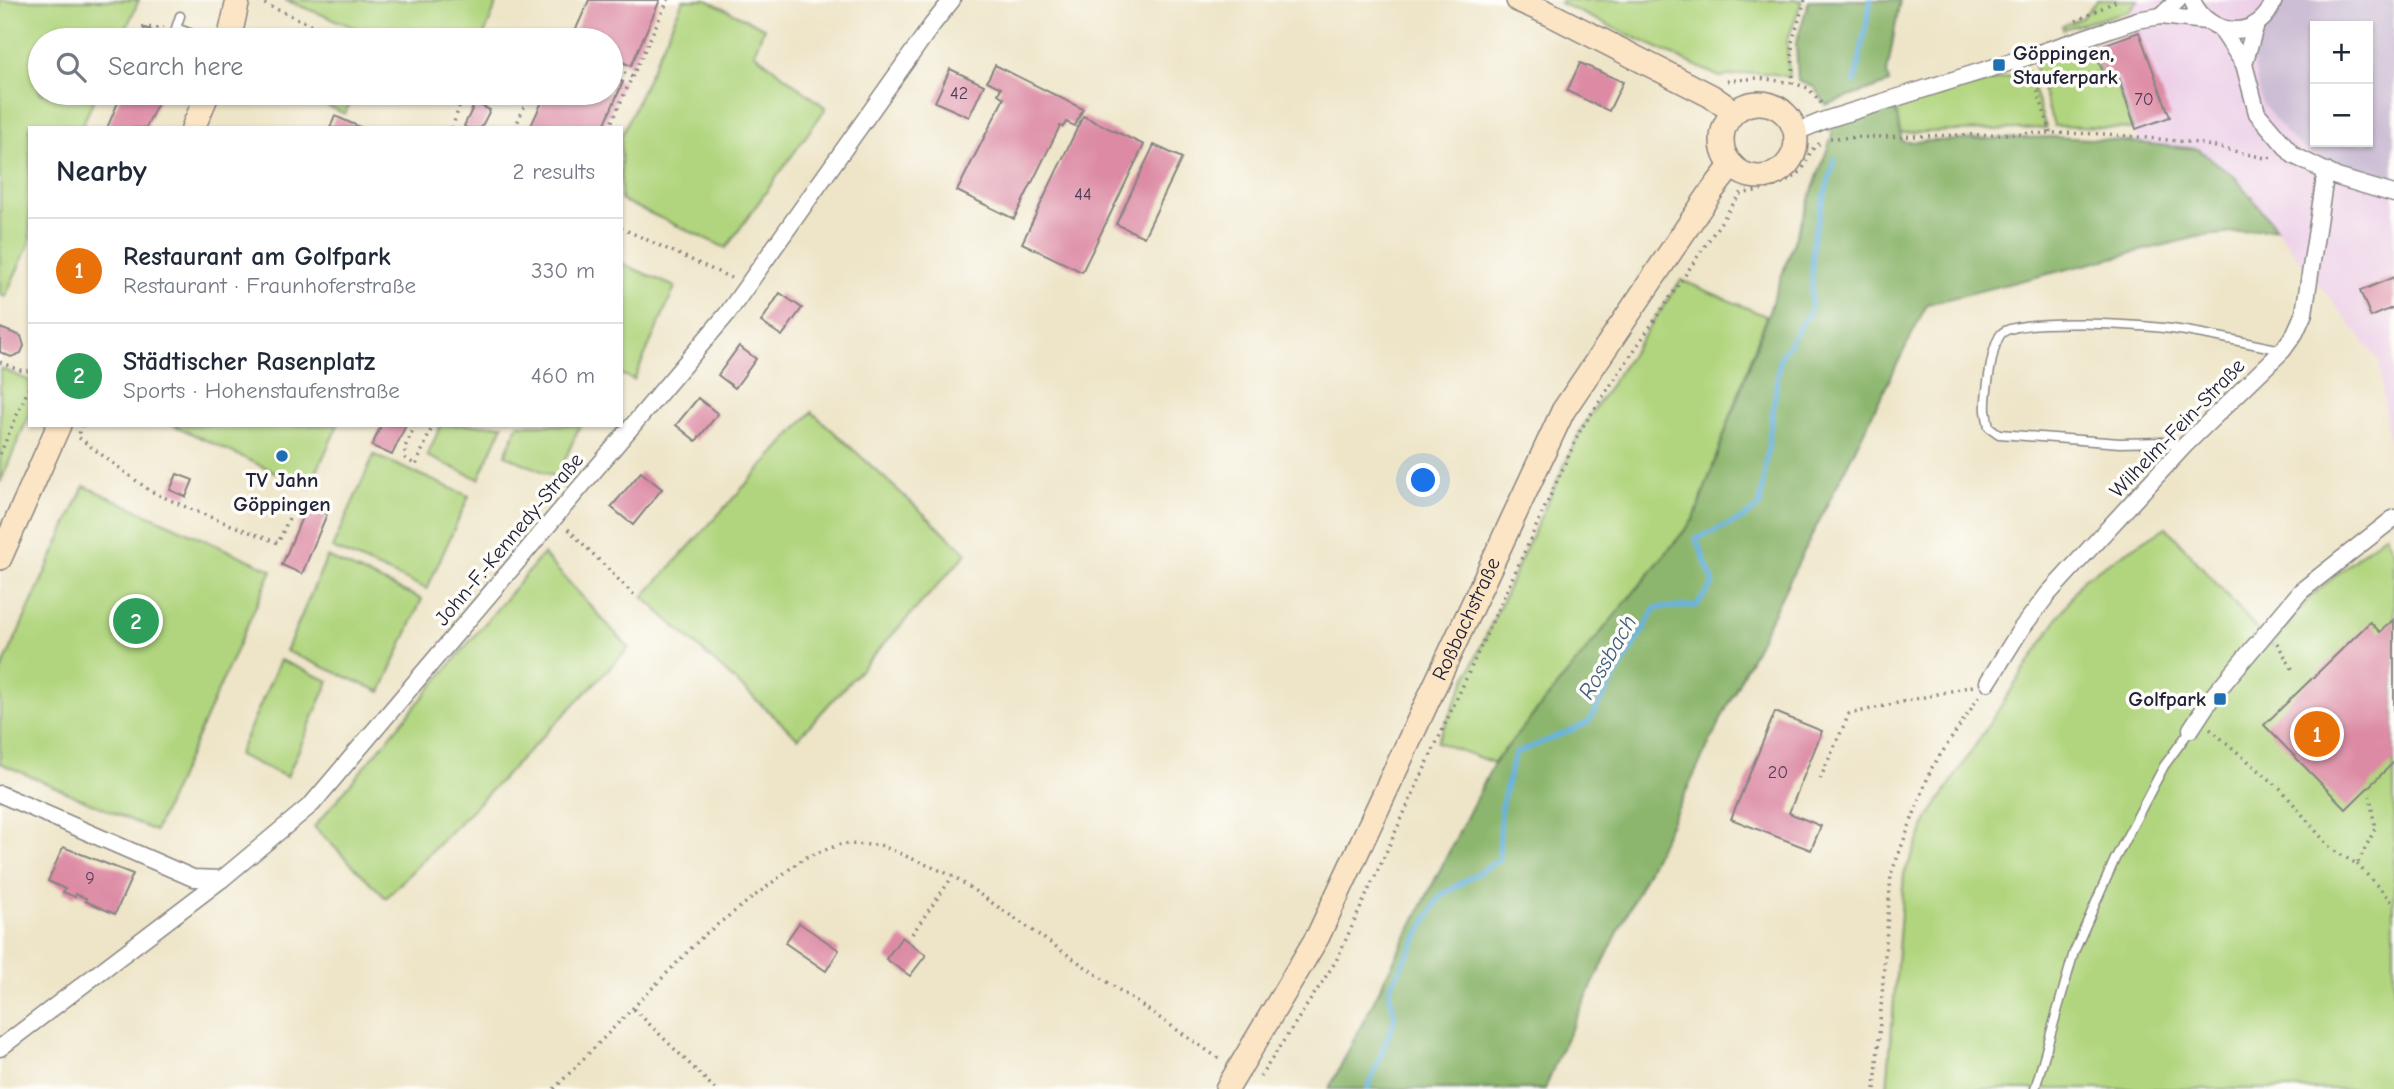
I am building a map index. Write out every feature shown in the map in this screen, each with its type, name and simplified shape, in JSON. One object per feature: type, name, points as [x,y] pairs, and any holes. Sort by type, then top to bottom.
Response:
[{"type":"street","points":[[232,28],[238,0]]},
{"type":"street","name":"John-F.-Kennedy-Straße","points":[[0,1048],[222,879],[312,804],[727,314],[952,0]]},
{"type":"street","points":[[1518,0],[1711,96],[1734,112]]},
{"type":"street","points":[[2161,16],[2178,0]]},
{"type":"street","points":[[2192,0],[2197,12],[2206,21],[2221,29],[2245,29],[2256,24],[2265,16],[2274,0]]},
{"type":"street","points":[[1796,132],[1825,120],[2137,20],[2161,16],[2206,21]]},
{"type":"street","points":[[2244,64],[2256,24]]},
{"type":"street","points":[[2221,29],[2244,64],[2257,113],[2293,155],[2337,177],[2394,194]]},
{"type":"street","points":[[1770,104],[1782,110],[1791,120],[1796,132],[1797,144],[1793,156],[1777,173],[1765,177],[1741,173],[1725,156],[1722,144],[1727,121],[1745,105],[1770,104]]},
{"type":"street","points":[[194,126],[203,105]]},
{"type":"street","name":"Roßbachstraße","points":[[1242,1080],[1318,936],[1563,411],[1732,165]]},
{"type":"street","name":"Wilhelm-Fein-Straße","points":[[1988,682],[2021,629],[2048,594],[2184,446],[2283,350],[2295,333],[2304,313],[2326,172]]},
{"type":"street","points":[[0,558],[58,427]]},
{"type":"street","points":[[2194,724],[2212,696],[2301,591],[2394,519]]},
{"type":"street","points":[[0,794],[193,878],[222,879]]},
{"type":"lane","points":[[176,28],[180,16]]},
{"type":"lane","points":[[2184,446],[2162,442],[2120,443],[1999,434],[1989,427],[1986,410],[1994,346],[1999,334],[2010,328],[2084,324],[2172,329],[2283,350]]},
{"type":"lane","points":[[2035,1089],[2074,953],[2115,859],[2164,766],[2194,724]]},
{"type":"path","points":[[255,0],[319,28]]},
{"type":"path","points":[[623,97],[668,0]]},
{"type":"path","points":[[1793,83],[1792,42],[1805,0]]},
{"type":"path","points":[[142,28],[176,28]]},
{"type":"path","points":[[2027,57],[2051,133]]},
{"type":"path","points":[[623,72],[632,77]]},
{"type":"path","points":[[1711,96],[1725,81],[1736,79],[1758,78],[1808,88],[1821,103],[1828,138]]},
{"type":"path","points":[[453,126],[460,105]]},
{"type":"path","points":[[516,126],[525,105]]},
{"type":"path","points":[[610,126],[619,105]]},
{"type":"path","points":[[554,1089],[704,935],[804,858],[841,844],[880,845],[953,876],[1242,1080],[1336,961],[1581,429],[1740,194],[1778,186],[1802,170],[1810,149],[1828,138],[2107,134],[2198,143],[2265,159],[2293,155]]},
{"type":"path","points":[[623,229],[747,286]]},
{"type":"path","points":[[0,362],[28,371]]},
{"type":"path","points":[[0,454],[28,390]]},
{"type":"path","points":[[81,427],[78,438],[150,491],[278,543],[296,502]]},
{"type":"path","points":[[414,427],[405,447],[405,458],[416,465],[432,427]]},
{"type":"path","points":[[555,517],[636,597]]},
{"type":"path","points":[[2272,635],[2294,672]]},
{"type":"path","points":[[1820,779],[1849,714],[1988,682]]},
{"type":"path","points":[[1875,1089],[1891,874],[1931,769],[1988,682]]},
{"type":"path","points":[[2194,724],[2225,740],[2281,789],[2331,849],[2357,864],[2394,904]]},
{"type":"path","points":[[2357,864],[2375,829],[2370,796]]},
{"type":"path","points":[[912,934],[953,876]]},
{"type":"path","points":[[634,1009],[715,1089]]},
{"type":"shaded area","points":[[2138,0],[2275,0],[2262,104],[2310,140],[2310,147],[2319,147],[2352,172],[2394,181],[2393,477],[2379,361],[2235,177],[2198,149],[2138,142],[2116,81],[2105,84],[2092,45],[2134,32],[2129,11]]},
{"type":"shaded area","points":[[2275,0],[2394,0],[2394,181],[2352,172],[2314,156],[2287,135],[2262,103],[2253,61],[2261,26]]},
{"type":"green space","points":[[0,0],[139,0],[126,28],[28,28],[28,105],[92,105],[82,126],[28,126],[28,246],[5,297],[0,294]]},
{"type":"green space","points":[[285,0],[498,0],[487,28],[356,28]]},
{"type":"green space","points":[[683,0],[707,0],[764,28],[754,53],[826,108],[726,248],[623,201],[623,133]]},
{"type":"green space","points":[[1562,0],[1802,0],[1787,42],[1789,77],[1751,73],[1720,77],[1560,3]]},
{"type":"green space","points":[[1809,0],[1900,0],[1887,73],[1889,83],[1826,105],[1814,87],[1798,81],[1796,43]]},
{"type":"green space","points":[[2097,0],[2138,0],[2129,11],[2063,29],[2062,26],[2082,18]]},
{"type":"green space","points":[[2092,45],[2104,84],[2116,81],[2133,129],[2054,126],[2034,64]]},
{"type":"green space","points":[[2028,72],[2046,128],[1900,133],[1895,106]]},
{"type":"green space","points":[[325,105],[349,105],[345,114]]},
{"type":"green space","points":[[1895,106],[1902,142],[2052,137],[2198,149],[2235,177],[2276,228],[2197,237],[1927,304],[1740,680],[1559,1054],[1545,1089],[1329,1089],[1494,763],[1694,519],[1832,136],[1830,126]]},
{"type":"green space","points":[[623,264],[675,287],[634,380],[623,375]]},
{"type":"green space","points":[[1681,280],[1766,316],[1694,519],[1494,763],[1437,742],[1581,429]]},
{"type":"green space","points":[[0,368],[28,380],[28,418],[0,483]]},
{"type":"green space","points":[[812,412],[967,553],[798,738],[643,597]]},
{"type":"green space","name":"TV Jahn Göppingen","points":[[177,427],[337,427],[309,488]]},
{"type":"green space","points":[[440,427],[502,427],[479,479],[427,456]]},
{"type":"green space","points":[[517,427],[579,427],[557,478],[505,455]]},
{"type":"green space","points":[[374,455],[469,496],[427,589],[332,548]]},
{"type":"green space","points":[[84,486],[272,570],[155,831],[0,763],[0,673]]},
{"type":"green space","points":[[2166,527],[2272,646],[2310,597],[2385,534],[2394,552],[2394,1089],[1887,1089],[1904,874],[1929,817],[2083,579]]},
{"type":"green space","points":[[543,554],[629,648],[386,898],[314,827]]},
{"type":"green space","points":[[327,557],[422,599],[381,692],[286,651]]},
{"type":"green space","points":[[280,660],[329,681],[287,777],[238,755]]},
{"type":"building","points":[[589,0],[660,0],[631,66],[623,62],[623,28],[576,28]]},
{"type":"building","points":[[2139,32],[2170,117],[2136,129],[2118,77],[2106,81],[2094,48]]},
{"type":"building","points":[[1580,63],[1623,82],[1609,111],[1567,91]]},
{"type":"building","points":[[995,65],[1083,109],[1075,126],[1066,122],[1063,127],[1060,126],[1014,219],[957,191],[1004,98],[998,94],[1001,88],[987,81]]},
{"type":"building","points":[[950,69],[984,85],[969,117],[935,102]]},
{"type":"building","points":[[117,105],[157,105],[147,126],[108,126]]},
{"type":"building","points":[[474,105],[490,110],[482,126],[464,126]]},
{"type":"building","points":[[541,105],[613,105],[604,126],[531,126]]},
{"type":"building","points":[[335,116],[358,126],[331,126]]},
{"type":"building","points":[[1083,116],[1144,145],[1082,272],[1022,243]]},
{"type":"building","points":[[1154,145],[1182,158],[1144,237],[1116,224]]},
{"type":"building","points":[[2394,277],[2394,307],[2371,317],[2360,291]]},
{"type":"building","points":[[780,293],[802,308],[782,336],[761,322]]},
{"type":"building","points":[[0,328],[21,336],[24,346],[21,353],[11,357],[0,352]]},
{"type":"building","points":[[739,346],[756,359],[735,388],[718,375]]},
{"type":"building","points":[[698,398],[718,414],[696,441],[676,425]]},
{"type":"building","points":[[380,427],[405,427],[392,455],[372,446]]},
{"type":"building","points":[[641,472],[662,489],[633,525],[611,507]]},
{"type":"building","points":[[177,474],[193,480],[186,497],[170,490]]},
{"type":"building","points":[[307,505],[327,514],[302,574],[282,565]]},
{"type":"building","points":[[2394,619],[2394,762],[2346,809],[2264,725],[2370,622],[2380,632]]},
{"type":"building","points":[[1775,712],[1822,731],[1789,813],[1821,826],[1811,850],[1731,819]]},
{"type":"building","points":[[63,847],[133,874],[115,914],[85,901],[86,898],[63,892],[65,889],[48,881]]},
{"type":"building","points":[[799,923],[839,950],[826,971],[785,943]]},
{"type":"building","points":[[902,937],[926,955],[910,976],[886,959]]},
{"type":"waterway","name":"Rossbach","points":[[1855,83],[1871,0]]},
{"type":"waterway","name":"Rossbach","points":[[1368,1089],[1395,1018],[1389,989],[1440,896],[1499,860],[1501,807],[1515,754],[1588,723],[1656,608],[1696,606],[1714,583],[1696,539],[1742,519],[1760,506],[1780,358],[1811,310],[1813,237],[1835,158]]},
{"type":"place","name":"Göppingen, Stauferpark","points":[[1999,65]]},
{"type":"place","name":"TV Jahn Göppingen","points":[[282,456]]},
{"type":"place","name":"Städtischer Rasenplatz","points":[[136,621]]},
{"type":"place","name":"Golfpark","points":[[2220,699]]},
{"type":"place","name":"Restaurant am Golfpark","points":[[2317,734]]}]
